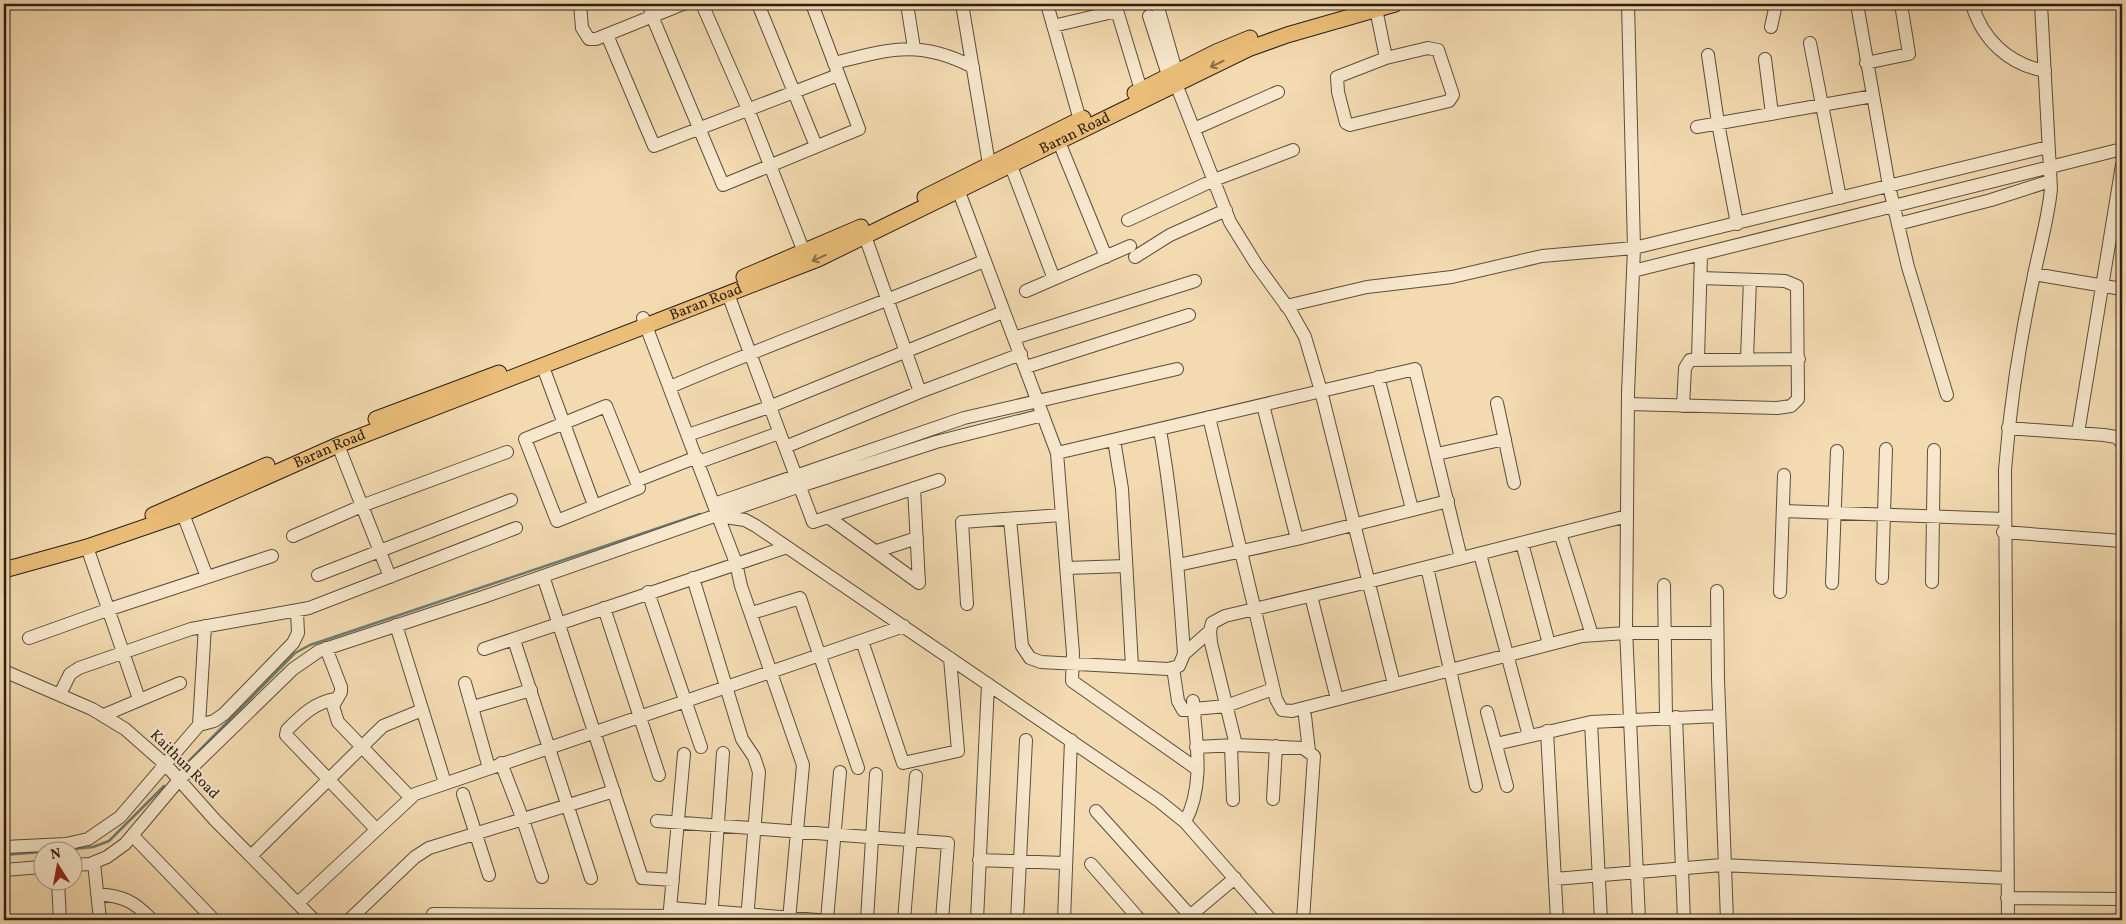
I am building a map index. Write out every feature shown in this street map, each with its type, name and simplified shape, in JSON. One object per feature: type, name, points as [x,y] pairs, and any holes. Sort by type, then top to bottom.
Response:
[{"type":"main road","name":"Baran Road","points":[[4,565],[158,514],[543,366],[889,216],[989,164],[1140,90],[1264,43],[1370,6],[1395,4]]},
{"type":"main road","name":"Baran Road","points":[[4,565],[88,547],[183,514],[258,475],[400,410],[728,294],[818,259],[1059,142],[1173,77]]},
{"type":"street","points":[[580,4],[582,28],[590,39],[596,39],[607,34],[650,10],[684,4]]},
{"type":"street","points":[[702,4],[748,109],[804,252]]},
{"type":"street","points":[[758,4],[816,146]]},
{"type":"street","points":[[650,10],[723,185],[770,164],[859,129],[812,4]]},
{"type":"street","points":[[907,4],[914,48]]},
{"type":"street","points":[[962,4],[989,164]]},
{"type":"street","points":[[1047,4],[1080,120]]},
{"type":"street","points":[[1157,4],[1173,77]]},
{"type":"street","points":[[1628,4],[1634,248],[1628,404],[1626,633],[1639,920]]},
{"type":"street","points":[[1771,27],[1776,4]]},
{"type":"street","points":[[1857,4],[1889,186],[1908,267],[1947,396]]},
{"type":"street","points":[[1866,63],[1908,54],[1901,4]]},
{"type":"street","points":[[1972,4],[1979,25],[1997,47],[2016,63],[2045,71]]},
{"type":"street","points":[[2008,920],[2004,526],[2008,428],[2034,274],[2049,217],[2050,167],[2041,4]]},
{"type":"street","points":[[1370,6],[1386,58]]},
{"type":"street","points":[[1053,26],[1116,7],[1140,90]]},
{"type":"street","points":[[1149,16],[1233,227],[1305,337],[1321,391],[1352,524],[1394,684]]},
{"type":"street","points":[[607,34],[654,146],[794,90],[836,69],[891,49],[914,48],[949,56],[973,67]]},
{"type":"street","points":[[1810,43],[1840,198]]},
{"type":"street","points":[[1428,48],[1438,50],[1453,95],[1449,101],[1350,125],[1346,123],[1338,92],[1338,77],[1386,58],[1428,48]]},
{"type":"street","points":[[1708,55],[1718,124],[1737,224]]},
{"type":"street","points":[[1765,59],[1772,114]]},
{"type":"street","points":[[1194,129],[1278,92]]},
{"type":"street","points":[[1697,127],[1873,96]]},
{"type":"street","points":[[1059,142],[1106,258]]},
{"type":"street","points":[[1286,306],[1367,287],[1452,276],[1542,256],[1634,248],[2048,147]]},
{"type":"street","points":[[1128,220],[1214,180],[1294,150]]},
{"type":"street","points":[[1633,271],[2122,150]]},
{"type":"street","points":[[2078,433],[2122,165]]},
{"type":"street","points":[[1010,166],[1054,279]]},
{"type":"street","points":[[1898,224],[2050,181]]},
{"type":"street","points":[[958,192],[1003,312],[1026,367],[1057,453],[1067,568],[1072,662],[1071,678],[1076,686],[1198,769]]},
{"type":"street","points":[[1026,290],[1106,258],[1132,251],[1226,210]]},
{"type":"street","points":[[865,236],[908,352],[920,392]]},
{"type":"street","points":[[1698,358],[1701,255]]},
{"type":"street","points":[[670,387],[748,353],[889,300],[984,261]]},
{"type":"street","points":[[2034,274],[2122,289]]},
{"type":"street","points":[[1628,404],[1777,408],[1791,406],[1799,395],[1797,286],[1785,281],[1701,278]]},
{"type":"street","points":[[1747,358],[1750,280]]},
{"type":"street","points":[[1014,338],[1195,281]]},
{"type":"street","points":[[728,294],[748,353],[813,522],[939,480]]},
{"type":"street","points":[[688,435],[769,407],[1003,312]]},
{"type":"street","points":[[1026,367],[1189,315]]},
{"type":"street","points":[[645,322],[736,563],[741,586],[752,612],[803,765],[789,919]]},
{"type":"street","points":[[785,447],[920,392],[1021,354]]},
{"type":"street","points":[[1683,406],[1684,368],[1690,360],[1698,358],[1799,359]]},
{"type":"street","points":[[543,366],[594,505]]},
{"type":"street","points":[[82,864],[94,863],[107,857],[133,836],[179,780],[293,669],[326,648],[543,576],[964,418],[1177,369]]},
{"type":"street","points":[[1057,453],[1415,369],[1437,454],[1460,558]]},
{"type":"street","points":[[1378,377],[1412,510]]},
{"type":"street","points":[[1497,403],[1514,483]]},
{"type":"street","points":[[1263,405],[1297,539]]},
{"type":"street","points":[[606,406],[636,481],[639,488],[558,521],[526,439],[606,406]]},
{"type":"street","points":[[798,480],[1043,415]]},
{"type":"street","points":[[1209,417],[1273,688],[1278,706],[1285,711],[1549,644],[1592,635],[1717,633]]},
{"type":"street","points":[[2008,428],[2116,437],[2122,443]]},
{"type":"street","points":[[1010,519],[1022,646],[1027,656],[1034,660],[1132,666],[1173,668],[1181,664],[1184,654],[1178,564],[1170,487],[1160,430]]},
{"type":"street","points":[[636,481],[779,433]]},
{"type":"street","points":[[1437,454],[1504,439]]},
{"type":"street","points":[[1114,440],[1122,489],[1132,666]]},
{"type":"street","points":[[338,445],[364,505],[390,577]]},
{"type":"street","points":[[1882,578],[1886,449]]},
{"type":"street","points":[[1932,582],[1934,450]]},
{"type":"street","points":[[1832,583],[1837,451]]},
{"type":"street","points":[[293,536],[364,505],[507,452]]},
{"type":"street","points":[[1780,592],[1784,475]]},
{"type":"street","points":[[828,517],[919,583],[914,488]]},
{"type":"street","points":[[318,575],[511,500]]},
{"type":"street","points":[[1178,564],[1297,539],[1448,501]]},
{"type":"street","points":[[716,510],[745,520],[787,547],[1159,801],[1185,822],[1271,920]]},
{"type":"street","points":[[1783,511],[1933,516],[2122,540]]},
{"type":"street","points":[[183,514],[207,577]]},
{"type":"street","points":[[967,604],[962,522],[1062,515]]},
{"type":"street","points":[[1233,800],[1233,745],[1210,631],[1212,624],[1219,618],[1627,516]]},
{"type":"street","points":[[60,694],[67,678],[73,671],[124,652],[204,626],[297,612],[516,528]]},
{"type":"street","points":[[1560,533],[1592,635]]},
{"type":"street","points":[[877,551],[917,538]]},
{"type":"street","points":[[1522,543],[1549,644]]},
{"type":"street","points":[[88,547],[139,699]]},
{"type":"street","points":[[484,649],[648,592],[787,547]]},
{"type":"street","points":[[1480,554],[1529,736]]},
{"type":"street","points":[[28,638],[272,556]]},
{"type":"street","points":[[1067,568],[1126,566]]},
{"type":"street","points":[[1427,567],[1476,786]]},
{"type":"street","points":[[543,576],[642,878],[673,880]]},
{"type":"street","points":[[693,578],[742,739],[758,767],[748,917]]},
{"type":"street","points":[[1664,585],[1665,633],[1684,920]]},
{"type":"street","points":[[1717,591],[1719,716],[1727,920]]},
{"type":"street","points":[[648,592],[700,747]]},
{"type":"street","points":[[1311,596],[1337,699]]},
{"type":"street","points":[[752,612],[800,598],[858,768]]},
{"type":"street","points":[[604,608],[659,775]]},
{"type":"street","points":[[4,848],[66,844],[88,839],[120,817],[199,725],[214,721],[224,714],[287,651],[297,636],[297,612]]},
{"type":"street","points":[[199,725],[204,626]]},
{"type":"street","points":[[396,626],[445,783]]},
{"type":"street","points":[[298,903],[410,797],[445,783],[819,657],[904,626]]},
{"type":"street","points":[[1184,654],[1210,631]]},
{"type":"street","points":[[514,640],[569,805],[591,878]]},
{"type":"street","points":[[862,641],[903,763],[958,751],[950,658]]},
{"type":"street","points":[[326,648],[341,687],[341,692],[333,706],[338,722],[410,797]]},
{"type":"street","points":[[1173,668],[1178,702],[1183,710],[1194,705],[1226,706],[1273,688]]},
{"type":"street","name":"Kaithun Road","points":[[4,671],[60,694],[104,715],[125,729],[166,765],[312,920]]},
{"type":"street","points":[[104,715],[180,683]]},
{"type":"street","points":[[466,683],[473,708],[495,766],[524,820],[542,878]]},
{"type":"street","points":[[977,920],[988,684]]},
{"type":"street","points":[[473,708],[531,690]]},
{"type":"street","points":[[336,699],[314,705],[286,733],[289,739],[327,780],[376,829]]},
{"type":"street","points":[[1185,822],[1194,802],[1198,769],[1194,705]]},
{"type":"street","points":[[251,856],[360,746],[387,723],[422,710]]},
{"type":"street","points":[[1487,712],[1507,786]]},
{"type":"street","points":[[1305,716],[1309,751]]},
{"type":"street","points":[[1496,744],[1591,722],[1719,716]]},
{"type":"street","points":[[1591,722],[1601,920]]},
{"type":"street","points":[[1547,731],[1557,920]]},
{"type":"street","points":[[1017,920],[1026,740]]},
{"type":"street","points":[[1064,920],[1064,863],[1071,740]]},
{"type":"street","points":[[1196,747],[1233,745],[1276,746],[1302,748],[1314,756],[1303,920]]},
{"type":"street","points":[[1273,800],[1276,746]]},
{"type":"street","points":[[711,916],[724,753]]},
{"type":"street","points":[[670,915],[684,754]]},
{"type":"street","points":[[827,920],[840,772]]},
{"type":"street","points":[[867,920],[876,774]]},
{"type":"street","points":[[904,920],[916,776]]},
{"type":"street","points":[[349,920],[420,853],[429,848],[478,835],[614,791]]},
{"type":"street","points":[[463,794],[478,835],[489,875]]},
{"type":"street","points":[[1096,811],[1189,919],[1235,878]]},
{"type":"street","points":[[658,821],[948,843],[942,920]]},
{"type":"street","points":[[133,836],[214,920]]},
{"type":"street","points":[[979,860],[1064,863]]},
{"type":"street","points":[[94,863],[100,920]]},
{"type":"street","points":[[1091,864],[1140,920]]},
{"type":"street","points":[[1555,879],[1725,866],[2007,878]]},
{"type":"street","points":[[4,870],[32,868]]},
{"type":"street","points":[[59,892],[60,920]]},
{"type":"street","points":[[97,894],[119,896],[142,910],[152,920]]},
{"type":"street","points":[[2007,898],[2122,899]]},
{"type":"street","points":[[433,914],[670,915],[818,920]]},
{"type":"waterway","points":[[184,766],[295,653],[310,645],[700,514]]},
{"type":"waterway","points":[[82,848],[93,847],[109,841],[164,786]]},
{"type":"waterway","points":[[4,855],[32,853]]}]
